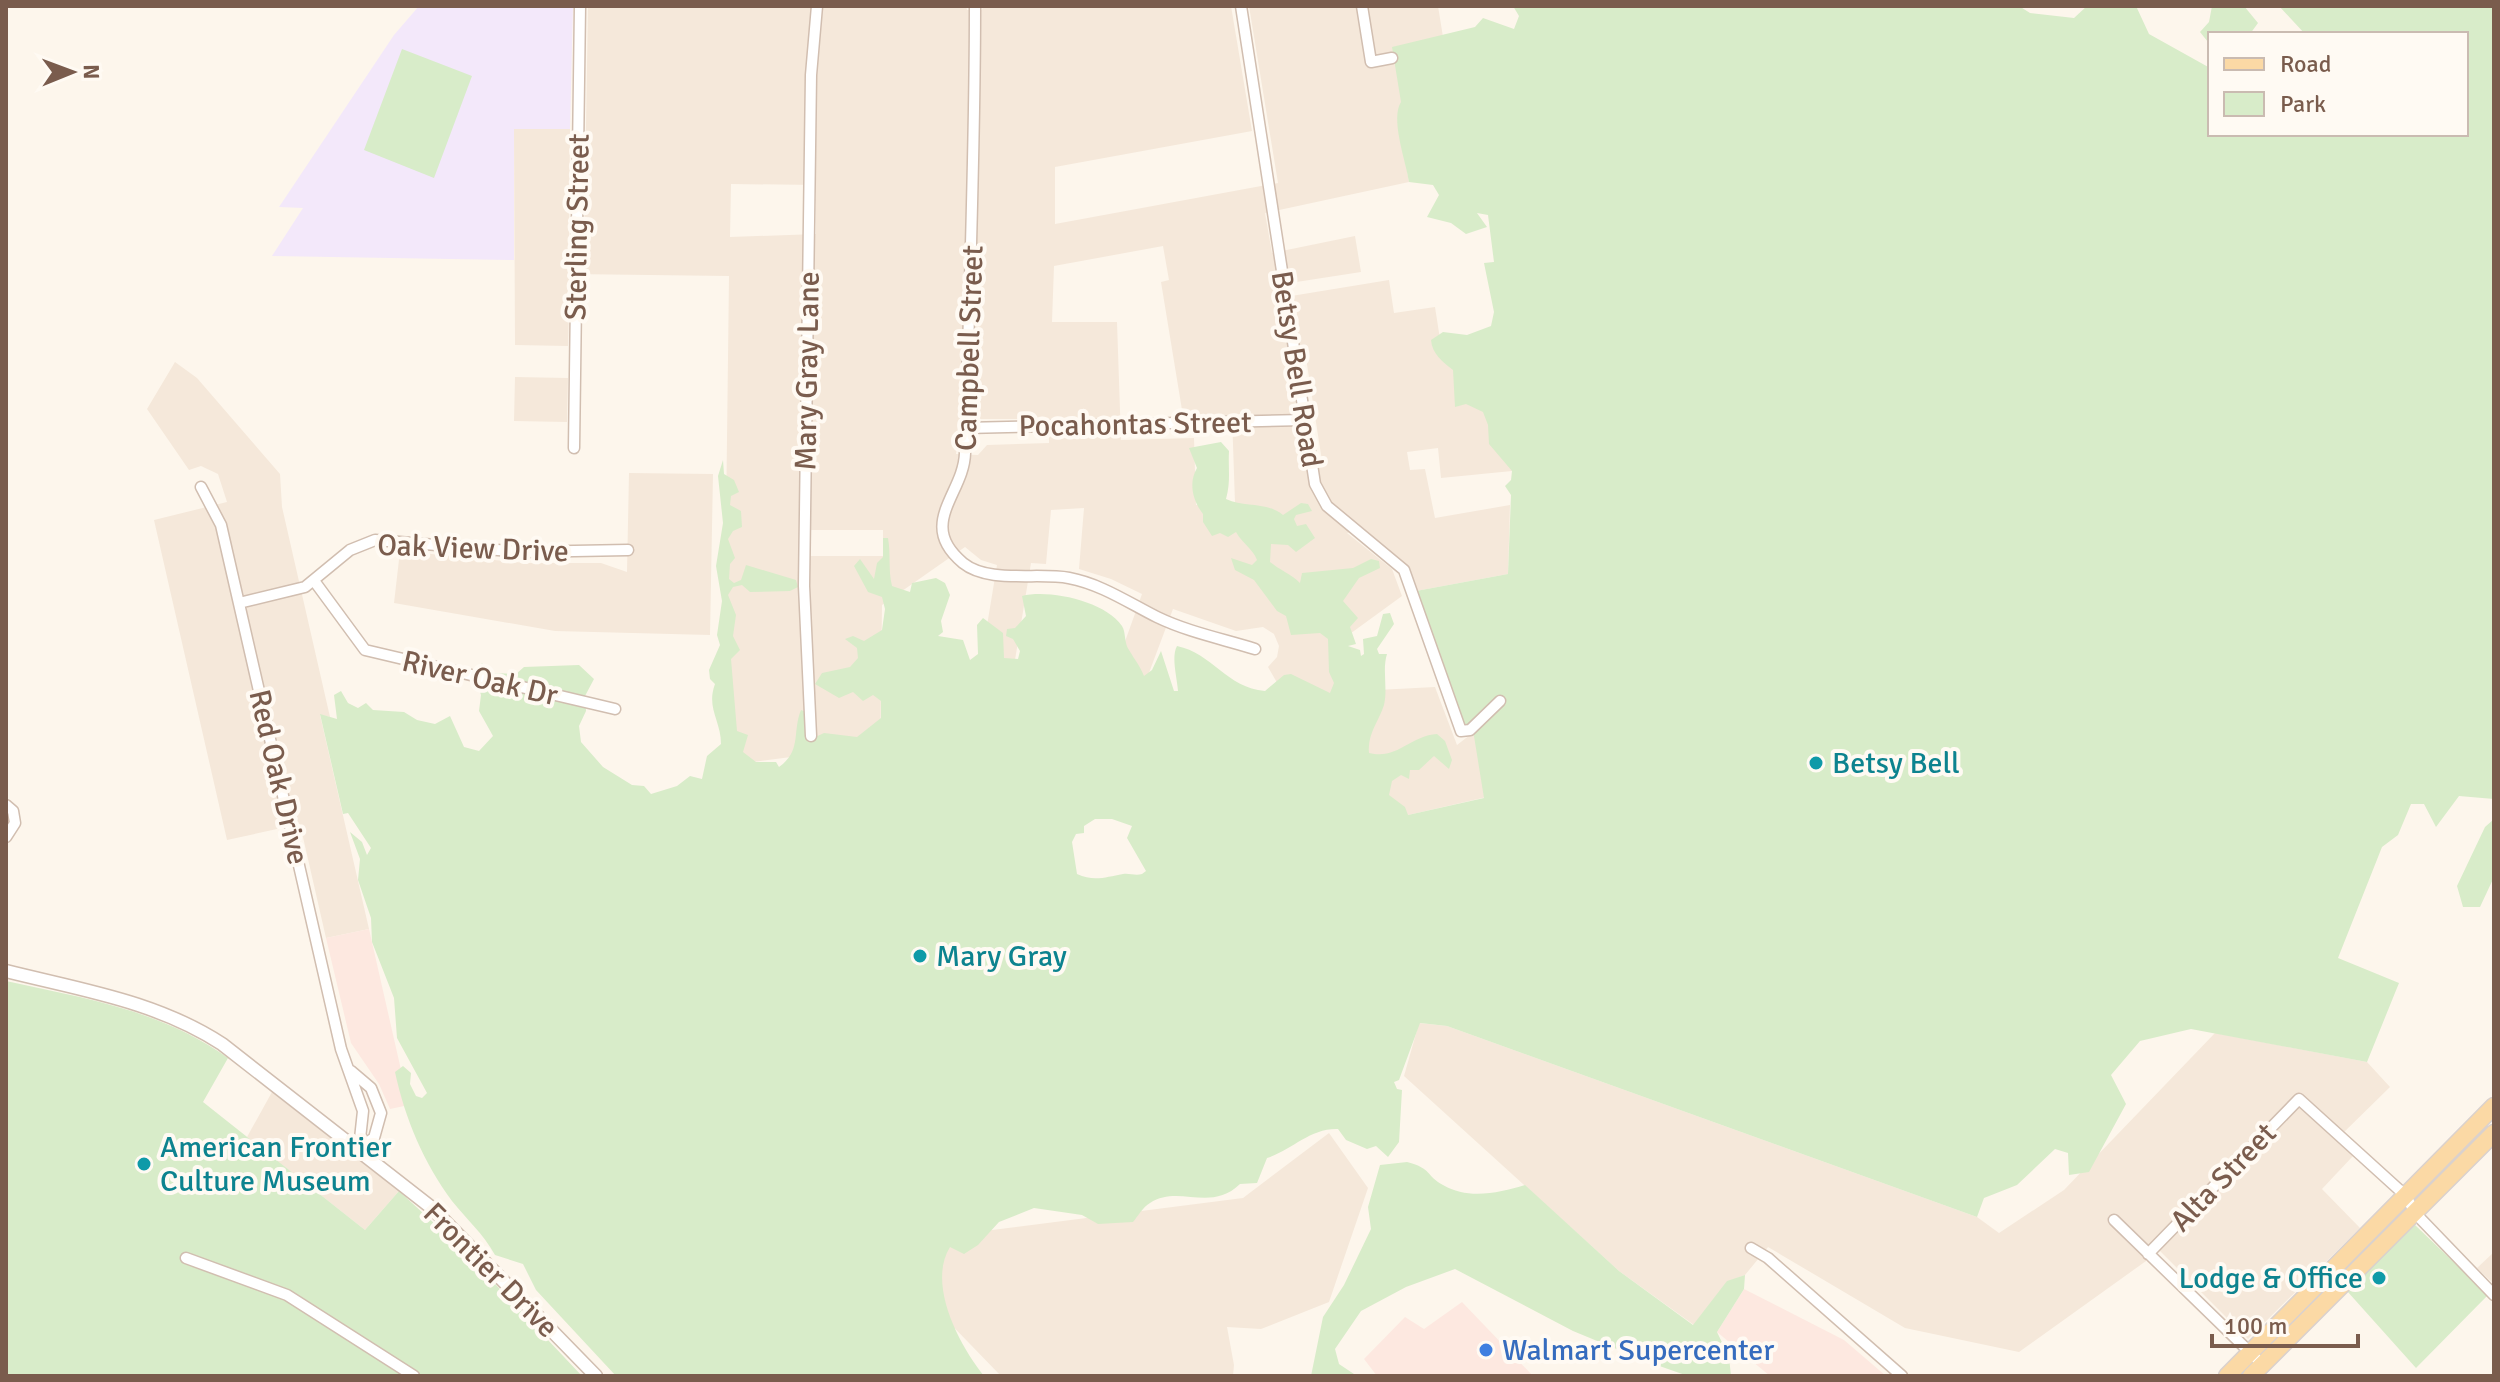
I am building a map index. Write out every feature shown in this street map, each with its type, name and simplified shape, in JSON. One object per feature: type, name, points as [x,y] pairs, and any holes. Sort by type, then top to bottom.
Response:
[{"type":"main road","points":[[2227,1376],[2494,1106]]},
{"type":"main road","points":[[2256,1370],[2494,1133]]},
{"type":"street","name":"Sterling Street","points":[[574,448],[580,6]]},
{"type":"street","name":"Mary Gray Lane","points":[[811,736],[804,586],[811,75],[817,6]]},
{"type":"street","name":"Campbell Street","points":[[975,6],[974,205],[964,469],[947,499],[942,521],[949,546],[963,563],[987,573],[1038,573],[1081,581],[1159,618],[1255,649]]},
{"type":"street","name":"Betsy Bell Road","points":[[1241,6],[1315,484],[1327,506],[1404,570],[1458,728],[1461,731],[1470,730],[1500,701]]},
{"type":"street","points":[[1362,6],[1371,62],[1392,58]]},
{"type":"street","name":"Pocahontas Street","points":[[965,428],[1304,420]]},
{"type":"street","name":"Red Oak Drive","points":[[201,487],[221,525],[341,1049],[364,1116],[359,1148]]},
{"type":"street","name":"Oak View Drive","points":[[239,603],[294,591],[315,582],[350,550],[375,540],[521,552],[628,550]]},
{"type":"street","name":"River Oak Dr","points":[[315,582],[365,650],[615,709]]},
{"type":"street","points":[[6,805],[13,811],[15,823],[6,837]]},
{"type":"street","name":"Frontier Drive","points":[[6,971],[143,1005],[184,1022],[232,1050],[359,1148],[455,1230],[596,1376]]},
{"type":"street","name":"Red Oak Drive","points":[[350,1070],[371,1088],[381,1113],[378,1132],[359,1148]]},
{"type":"street","name":"Alta Street","points":[[2148,1254],[2299,1099],[2406,1196]]},
{"type":"street","points":[[2406,1196],[2415,1213],[2494,1295]]},
{"type":"street","points":[[2114,1220],[2249,1352],[2256,1370]]},
{"type":"street","points":[[1751,1248],[1768,1258],[1902,1376]]},
{"type":"street","points":[[186,1258],[287,1295],[414,1376]]},
{"type":"shaded area","points":[[419,6],[573,6],[570,129],[514,129],[514,260],[272,256],[303,208],[279,207],[394,35]]},
{"type":"shaded area","points":[[588,6],[966,6],[967,10],[982,10],[983,6],[1231,6],[1252,131],[1055,167],[1055,224],[1278,183],[1249,6],[1438,6],[1443,37],[1403,116],[1398,118],[1409,182],[1265,213],[1272,253],[1355,236],[1361,272],[1277,285],[1279,298],[1389,280],[1394,313],[1435,307],[1440,339],[1532,326],[1512,471],[1441,478],[1438,448],[1407,452],[1410,470],[1425,469],[1435,518],[1510,505],[1508,574],[1416,591],[1403,561],[1364,530],[1347,533],[1392,569],[1402,596],[1332,647],[1339,692],[1435,687],[1457,745],[1502,710],[1513,791],[1360,826],[1268,667],[1277,657],[1279,646],[1274,634],[1263,627],[1236,631],[1173,609],[1144,686],[1113,675],[1142,594],[1111,579],[1079,569],[1084,508],[1051,510],[1046,564],[1031,563],[1015,660],[980,668],[997,565],[981,560],[965,547],[882,605],[880,771],[799,756],[723,766],[729,276],[570,274],[568,346],[515,345],[514,129],[570,129],[569,244],[584,244]],"holes":[[[731,184],[816,185],[816,234],[730,237]],[[1163,246],[1169,280],[1161,282],[1183,416],[1232,415],[1235,503],[1196,505],[1194,438],[1121,440],[1117,322],[1052,322],[1054,266]],[[1306,358],[1322,461],[1305,463],[1289,361]],[[960,419],[1049,419],[1049,443],[987,445],[978,455],[956,454]],[[799,530],[883,530],[883,556],[799,556]]]},
{"type":"shaded area","points":[[175,362],[197,378],[280,474],[282,507],[330,717],[320,715],[369,929],[326,938],[300,824],[227,840],[154,520],[227,502],[218,474],[201,466],[189,470],[147,409]]},
{"type":"shaded area","points":[[515,377],[568,378],[567,422],[514,421]]},
{"type":"shaded area","points":[[629,473],[713,474],[710,635],[555,631],[394,603],[400,551],[525,563],[601,563],[627,572]]},
{"type":"shaded area","points":[[369,929],[409,1105],[390,1109],[379,1084],[351,1043],[326,938]]},
{"type":"shaded area","points":[[1419,1023],[1447,1026],[1977,1217],[1999,1233],[2064,1190],[2215,1033],[2367,1062],[2390,1087],[2337,1139],[2353,1156],[2322,1189],[2360,1228],[2248,1339],[2160,1251],[2019,1352],[1905,1328],[1768,1247],[1745,1275],[1727,1282],[1694,1325],[1619,1271],[1404,1076]]},
{"type":"shaded area","points":[[272,1092],[399,1191],[365,1230],[247,1137]]},
{"type":"shaded area","points":[[1329,1133],[1368,1188],[1329,1302],[1261,1329],[1227,1327],[1233,1376],[1001,1376],[874,1245],[1243,1198]]},
{"type":"shaded area","points":[[2494,1252],[2494,1284],[2477,1268]]},
{"type":"shaded area","points":[[1744,1289],[1844,1340],[1886,1376],[1770,1376],[1717,1332]]},
{"type":"shaded area","points":[[1462,1302],[1533,1376],[1377,1376],[1364,1359],[1405,1317],[1424,1329]]},
{"type":"green space","points":[[1513,6],[2019,6],[2030,13],[2074,18],[2087,6],[2136,6],[2149,34],[2208,67],[2208,136],[2468,136],[2468,32],[2303,32],[2279,6],[2494,6],[2494,799],[2459,796],[2436,827],[2424,804],[2411,804],[2398,835],[2382,847],[2338,958],[2399,983],[2367,1062],[2191,1029],[2140,1041],[2111,1075],[2126,1104],[2089,1172],[2069,1175],[2068,1153],[2055,1149],[2017,1185],[1984,1198],[1977,1217],[1447,1026],[1420,1023],[1399,1080],[1394,1082],[1397,1089],[1402,1090],[1399,1142],[1388,1157],[1376,1146],[1367,1149],[1346,1140],[1338,1129],[1328,1130],[1267,1158],[1257,1183],[1240,1184],[1217,1197],[1161,1198],[1147,1205],[1133,1222],[1098,1224],[1082,1215],[1034,1208],[999,1222],[978,1245],[964,1254],[950,1247],[942,1278],[944,1296],[956,1331],[984,1376],[616,1376],[536,1290],[523,1264],[495,1255],[452,1201],[417,1140],[395,1072],[403,1066],[411,1073],[410,1084],[416,1096],[422,1098],[427,1093],[397,1038],[394,998],[372,942],[371,918],[358,880],[360,859],[350,832],[362,842],[367,855],[371,848],[348,813],[343,814],[320,714],[337,719],[334,695],[341,691],[348,703],[358,708],[366,703],[373,710],[404,712],[417,720],[435,724],[450,716],[464,747],[479,751],[493,736],[479,711],[481,695],[474,673],[482,663],[493,673],[516,674],[524,667],[579,665],[594,679],[585,696],[586,711],[579,726],[581,742],[603,767],[632,785],[644,786],[651,794],[677,786],[690,776],[702,779],[707,756],[721,744],[712,700],[715,684],[710,679],[709,670],[720,645],[717,635],[722,601],[716,566],[723,523],[718,476],[723,460],[724,474],[734,480],[739,492],[731,496],[730,505],[741,511],[742,527],[733,531],[728,539],[735,558],[730,564],[729,579],[734,583],[741,580],[746,565],[796,580],[798,587],[790,591],[750,592],[742,585],[733,587],[728,595],[736,615],[733,636],[740,650],[731,659],[737,731],[748,735],[743,752],[756,762],[776,762],[779,767],[786,761],[794,748],[801,710],[806,712],[811,739],[824,733],[857,737],[881,718],[881,701],[873,695],[863,701],[853,692],[839,698],[815,684],[822,673],[850,667],[858,658],[857,648],[845,639],[853,636],[864,641],[882,630],[885,609],[882,597],[868,592],[854,566],[860,559],[874,579],[877,563],[883,557],[883,538],[888,538],[892,586],[910,592],[912,583],[936,578],[945,583],[950,595],[941,621],[943,632],[938,636],[963,640],[970,660],[978,654],[977,625],[983,618],[1003,633],[1004,658],[1018,659],[1020,651],[1013,639],[1006,636],[1007,629],[1015,628],[1026,616],[1022,596],[1047,594],[1076,599],[1114,617],[1122,626],[1127,647],[1144,676],[1152,670],[1161,651],[1174,691],[1178,691],[1174,661],[1177,646],[1200,656],[1240,684],[1252,688],[1265,691],[1284,675],[1291,674],[1330,693],[1334,683],[1329,672],[1328,639],[1320,633],[1291,635],[1286,616],[1277,611],[1254,580],[1235,570],[1231,558],[1252,565],[1257,560],[1253,553],[1236,532],[1228,537],[1220,533],[1212,536],[1203,522],[1203,514],[1193,492],[1197,468],[1189,448],[1221,442],[1229,451],[1226,499],[1269,508],[1283,515],[1301,503],[1308,504],[1312,511],[1296,515],[1294,519],[1297,526],[1306,524],[1315,538],[1296,552],[1288,545],[1271,544],[1270,562],[1300,583],[1302,573],[1353,568],[1371,559],[1379,561],[1380,568],[1359,578],[1343,601],[1358,618],[1350,627],[1356,644],[1348,646],[1360,650],[1361,656],[1364,654],[1363,639],[1377,636],[1383,614],[1390,613],[1394,624],[1377,649],[1379,654],[1387,654],[1385,699],[1372,734],[1369,753],[1396,751],[1437,734],[1445,741],[1452,760],[1449,769],[1434,756],[1419,770],[1410,770],[1409,779],[1401,775],[1392,781],[1389,795],[1405,807],[1408,815],[1484,798],[1473,730],[1464,723],[1416,591],[1508,574],[1511,495],[1505,486],[1511,480],[1512,471],[1489,444],[1488,425],[1483,412],[1466,404],[1455,407],[1453,370],[1436,354],[1431,340],[1443,332],[1467,335],[1491,326],[1494,312],[1484,263],[1494,262],[1488,215],[1477,213],[1487,227],[1466,234],[1451,223],[1427,217],[1439,195],[1433,185],[1409,182],[1398,129],[1401,102],[1392,47],[1475,27],[1483,18],[1514,29],[1519,16]],"holes":[[[1095,819],[1112,819],[1132,826],[1127,838],[1146,871],[1139,875],[1100,878],[1077,874],[1072,842],[1076,834],[1084,833],[1084,826]]]},
{"type":"green space","points":[[2212,6],[2244,6],[2258,23],[2251,32],[2208,32],[2208,42],[2200,32],[2209,22]]},
{"type":"green space","points":[[402,49],[472,76],[434,178],[364,150]]},
{"type":"green space","points":[[2494,819],[2494,877],[2480,907],[2463,907],[2457,886],[2485,827]]},
{"type":"green space","name":"American Frontier Culture Museum","points":[[6,981],[93,1000],[149,1017],[176,1028],[228,1058],[203,1102],[365,1230],[399,1191],[462,1249],[582,1376],[6,1376]]},
{"type":"green space","points":[[1407,1162],[1421,1167],[1453,1190],[1473,1194],[1525,1185],[1619,1271],[1693,1325],[1727,1281],[1745,1275],[1744,1289],[1717,1332],[1729,1357],[1731,1376],[1688,1376],[1648,1362],[1573,1331],[1455,1269],[1406,1287],[1361,1311],[1335,1349],[1339,1364],[1357,1376],[1311,1376],[1323,1317],[1344,1285],[1371,1229],[1368,1207],[1380,1165]]},
{"type":"green space","points":[[2415,1225],[2488,1295],[2416,1368],[2347,1291]]},
{"type":"place","name":"Betsy Bell","points":[[1816,763]]},
{"type":"place","name":"Mary Gray","points":[[920,956]]},
{"type":"place","name":"American Frontier Culture Museum","points":[[144,1164]]},
{"type":"place","name":"Lodge & Office","points":[[2379,1278]]},
{"type":"place","name":"Walmart Supercenter","points":[[1486,1350]]}]
